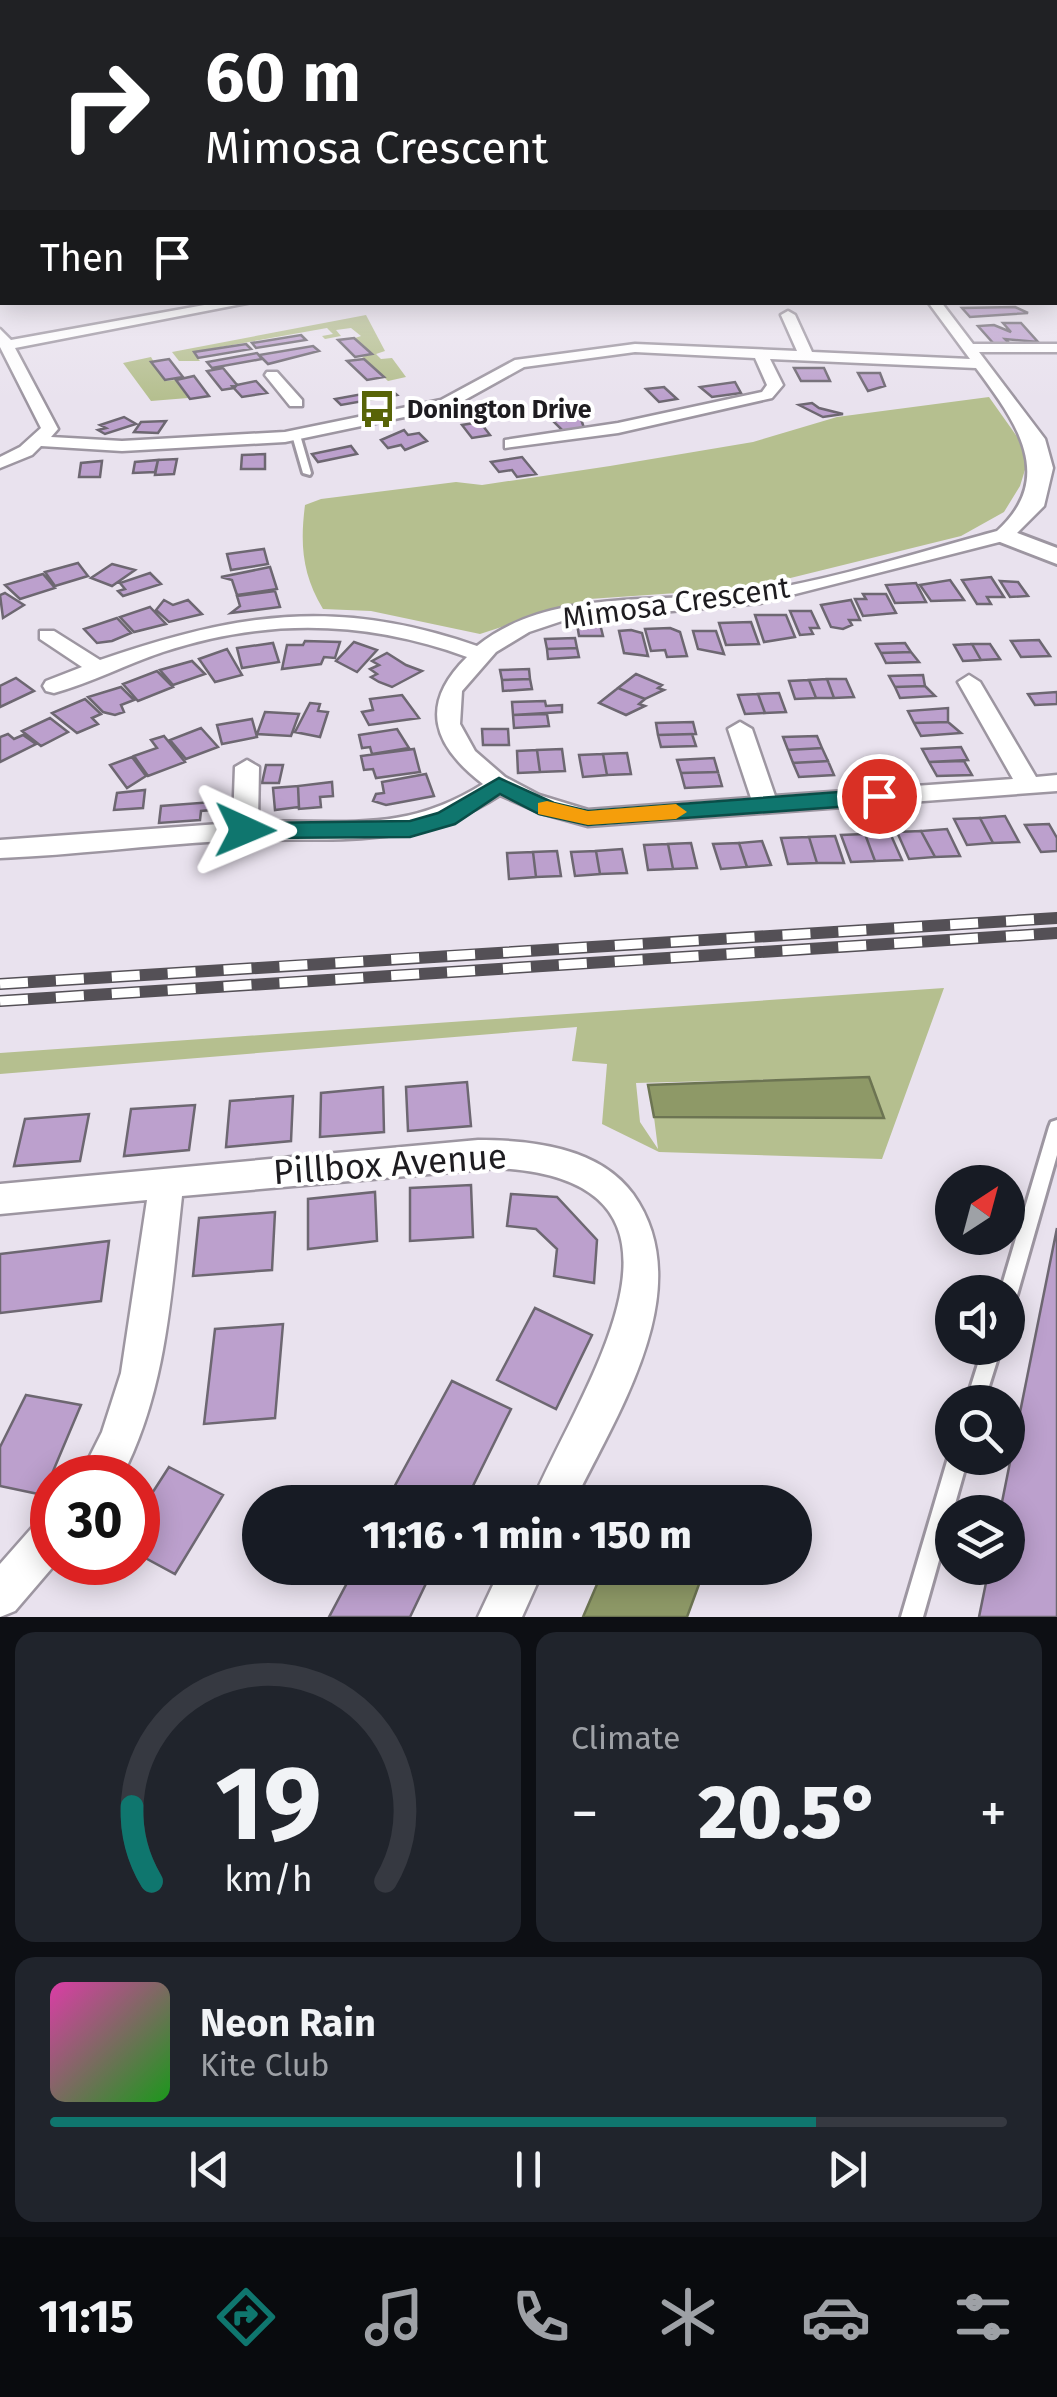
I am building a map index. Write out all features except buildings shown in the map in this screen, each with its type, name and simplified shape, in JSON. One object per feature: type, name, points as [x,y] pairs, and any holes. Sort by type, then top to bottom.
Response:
[{"type":"street","points":[[0,463],[39,441],[50,429],[3,339],[226,305]]},
{"type":"street","points":[[936,305],[1037,439],[1046,458],[1046,480],[1038,501],[1024,523],[1004,535]]},
{"type":"street","points":[[788,315],[806,356]]},
{"type":"street","points":[[39,441],[197,444],[296,435],[446,404],[520,363],[634,348],[978,364]]},
{"type":"street","points":[[968,348],[1057,348]]},
{"type":"street","points":[[512,444],[618,428],[766,395],[775,384],[760,354]]},
{"type":"street","points":[[0,375],[21,372]]},
{"type":"street","points":[[272,374],[321,428]]},
{"type":"street","points":[[1004,535],[1057,557]]},
{"type":"street","name":"Mimosa Crescent","points":[[1004,535],[759,597],[589,610],[520,631],[480,654],[455,682],[447,712],[450,731],[467,760],[499,785],[547,809],[588,818],[1057,782]]},
{"type":"street","points":[[54,686],[97,668],[211,632],[274,620],[386,622],[480,654]]},
{"type":"street","points":[[47,635],[97,668]]},
{"type":"street","points":[[968,682],[1029,785]]},
{"type":"street","points":[[740,729],[766,805]]},
{"type":"street","points":[[245,830],[247,768]]},
{"type":"street","points":[[0,848],[147,841],[245,830],[410,829],[446,819],[499,785]]},
{"type":"street","name":"Pillbox Avenue","points":[[0,1200],[520,1153],[559,1161],[599,1181],[628,1207],[643,1242],[642,1288],[634,1322],[560,1485]]},
{"type":"street","points":[[113,1455],[138,1390],[166,1186]]},
{"type":"street","points":[[0,1596],[30,1561]]},
{"type":"street","points":[[500,1617],[515,1585]]},
{"type":"lane","points":[[296,435],[307,473]]},
{"type":"lane","points":[[1014,1275],[1057,1127]]},
{"type":"lane","points":[[912,1617],[953,1475]]},
{"type":"shaded area","points":[[366,315],[385,351],[376,354],[381,359],[392,358],[406,377],[388,381],[362,357],[372,354],[355,338],[361,336],[351,328],[336,330],[341,336],[325,339],[322,336],[333,334],[327,328],[193,352],[200,361],[179,361],[172,352]]},
{"type":"shaded area","points":[[151,357],[165,381],[175,380],[188,398],[151,401],[123,363]]},
{"type":"shaded area","points":[[989,397],[1023,445],[1028,460],[1020,486],[1004,512],[961,536],[750,588],[589,599],[480,634],[371,611],[323,609],[307,571],[303,546],[305,505],[321,499],[456,482],[482,485],[610,466],[753,442],[837,417]]},
{"type":"shaded area","points":[[944,988],[882,1159],[659,1152],[602,1124],[607,1064],[572,1061],[577,1027],[0,1074],[0,1053]],"holes":[[[868,1077],[883,1118],[654,1117],[658,1149],[640,1122],[636,1083]]]},
{"type":"shaded area","points":[[869,1077],[884,1118],[654,1117],[648,1085]]},
{"type":"shaded area","points":[[597,1585],[699,1585],[687,1617],[583,1617]]},
{"type":"railway","points":[[0,984],[1057,918]]},
{"type":"railway","points":[[0,1001],[1057,933]]},
{"type":"slow traffic","points":[[547,809],[588,818],[676,812]]},
{"type":"place","name":"Donington Drive","points":[[377,409]]},
{"type":"route","points":[[245,830],[410,829],[446,819],[499,785],[547,809],[588,818],[879,796]]}]
